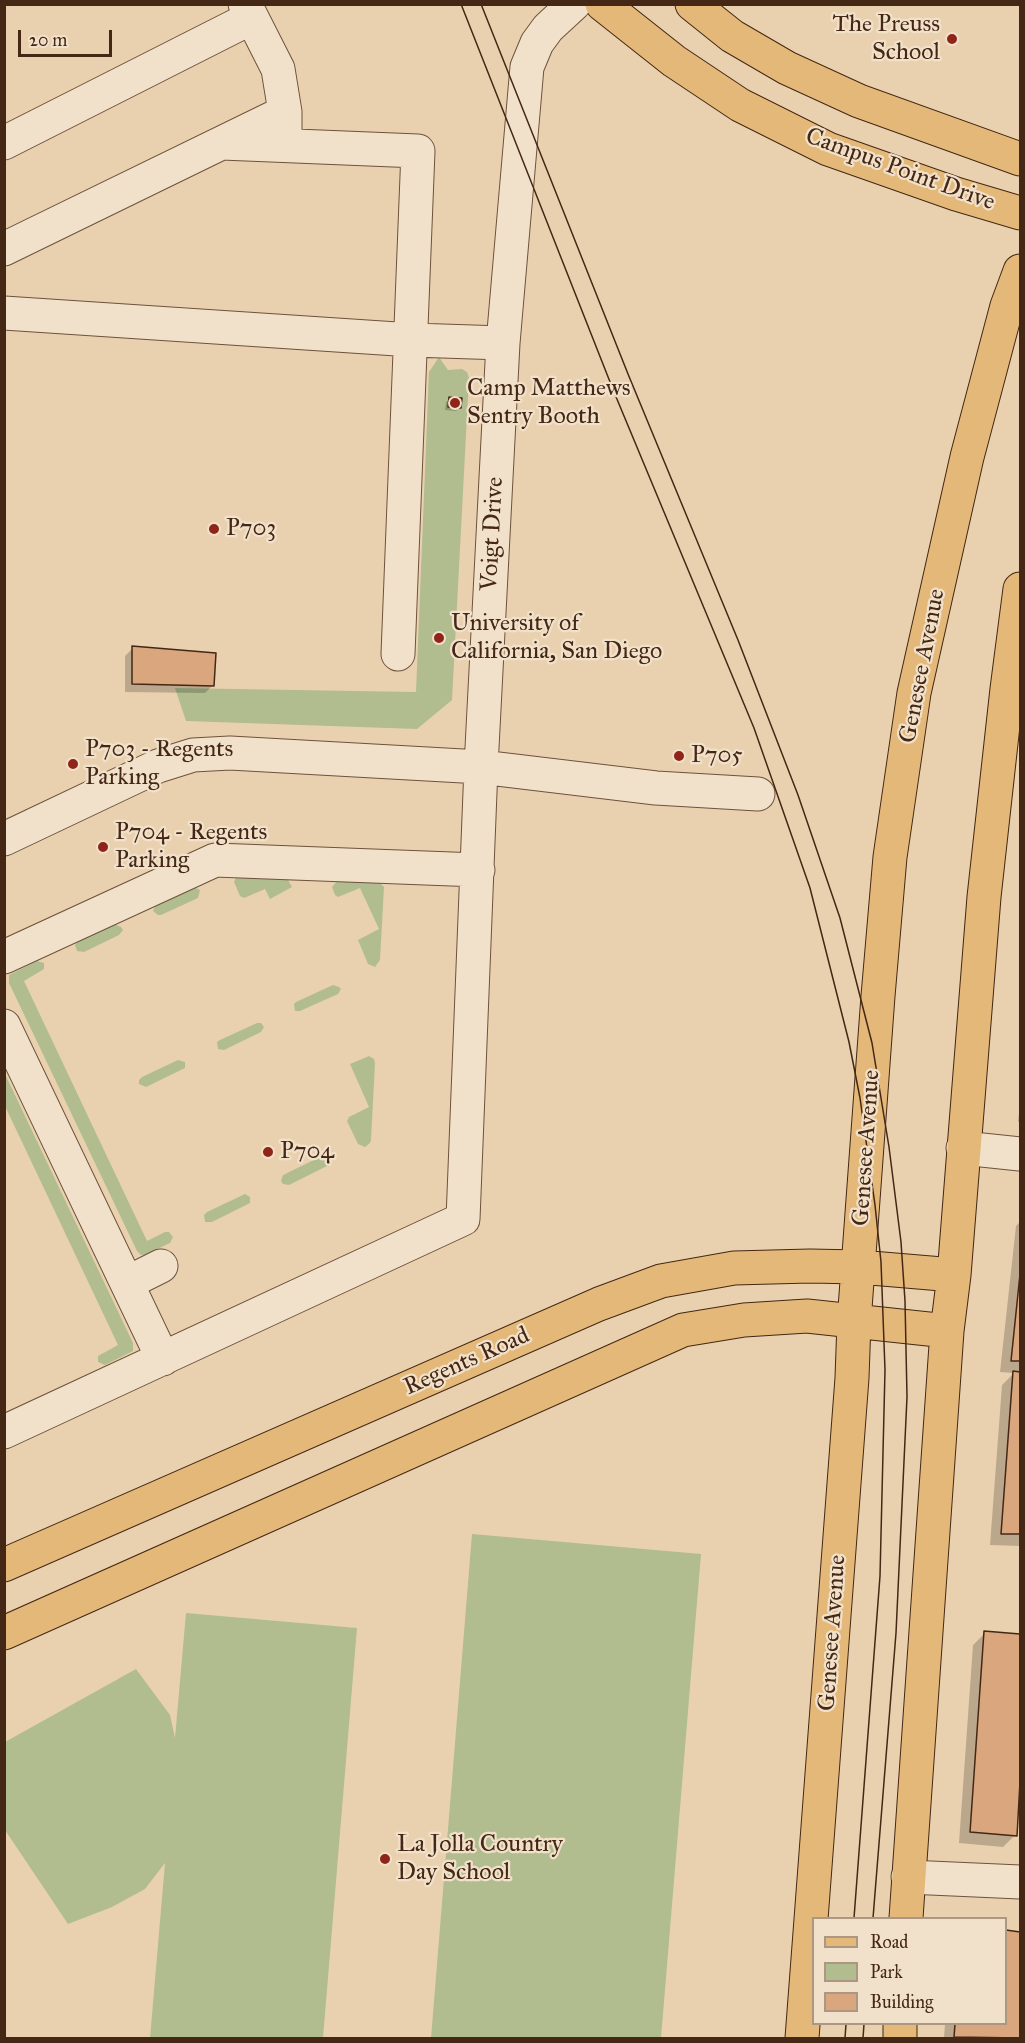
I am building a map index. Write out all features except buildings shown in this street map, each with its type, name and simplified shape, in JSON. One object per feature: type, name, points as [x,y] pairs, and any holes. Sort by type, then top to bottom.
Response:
[{"type":"main road","name":"Campus Point Drive","points":[[602,4],[674,61],[740,105],[828,149],[940,189],[1020,213]]},
{"type":"main road","name":"Campus Point Drive","points":[[692,4],[732,36],[787,68],[859,101],[1020,159]]},
{"type":"main road","name":"Genesee Avenue","points":[[801,2038],[890,857],[914,693],[967,457],[1007,306],[1020,271]]},
{"type":"main road","points":[[906,1917],[948,1331],[984,897],[1014,690],[1020,589]]},
{"type":"main road","name":"Regents Road","points":[[4,1565],[599,1304],[661,1281],[734,1268],[859,1267],[954,1275]]},
{"type":"main road","points":[[4,1633],[683,1330],[744,1320],[807,1316],[948,1331]]},
{"type":"street","name":"Voigt Drive","points":[[163,1359],[463,1219],[481,767],[503,343],[527,67],[537,43],[548,28],[574,4]]},
{"type":"street","points":[[4,143],[248,11],[278,69],[285,112],[285,146]]},
{"type":"street","points":[[4,249],[285,112]]},
{"type":"street","points":[[222,143],[418,150],[398,654]]},
{"type":"street","points":[[4,313],[503,343]]},
{"type":"street","points":[[4,839],[158,766],[193,755],[230,753],[481,767],[644,787],[758,794]]},
{"type":"street","points":[[4,957],[215,860],[478,870]]},
{"type":"street","points":[[4,1026],[163,1359],[4,1432]]},
{"type":"street","points":[[963,1148],[1020,1154]]},
{"type":"street","points":[[127,1283],[161,1266]]},
{"type":"street","points":[[908,1877],[1020,1882]]},
{"type":"green space","points":[[439,357],[448,370],[462,369],[467,372],[469,378],[452,700],[417,729],[186,721],[175,688],[416,692],[429,372]]},
{"type":"green space","points":[[242,875],[287,878],[292,887],[270,899],[265,889],[244,898],[240,896],[234,882],[236,877]]},
{"type":"green space","points":[[338,880],[379,882],[384,887],[380,960],[375,967],[368,964],[358,940],[379,929],[360,888],[338,897],[335,895],[332,887]]},
{"type":"green space","points":[[194,887],[200,890],[198,898],[161,915],[153,911],[156,904]]},
{"type":"green space","points":[[114,924],[123,930],[119,935],[84,952],[77,951],[75,945],[78,941]]},
{"type":"green space","points":[[37,961],[44,963],[44,969],[24,981],[147,1241],[165,1232],[169,1232],[173,1237],[170,1243],[145,1255],[137,1251],[9,983],[9,975]]},
{"type":"green space","points":[[333,985],[341,989],[338,994],[300,1011],[295,1011],[296,1002]]},
{"type":"green space","points":[[261,1023],[264,1027],[261,1032],[224,1050],[218,1049],[217,1042],[220,1040]]},
{"type":"green space","points":[[369,1056],[374,1059],[375,1063],[371,1140],[365,1147],[358,1144],[347,1121],[349,1117],[369,1107],[350,1064]]},
{"type":"green space","points":[[178,1060],[185,1062],[185,1068],[146,1087],[139,1084],[142,1077]]},
{"type":"green space","points":[[5,1074],[133,1343],[133,1351],[105,1365],[98,1362],[98,1356],[118,1345],[5,1106]]},
{"type":"green space","points":[[320,1157],[327,1160],[327,1166],[289,1185],[283,1184],[281,1181],[283,1175]]},
{"type":"green space","points":[[245,1194],[250,1197],[250,1203],[212,1222],[205,1222],[204,1215],[207,1212]]},
{"type":"green space","points":[[472,1534],[701,1554],[661,2038],[431,2038]]},
{"type":"green space","points":[[186,1613],[357,1628],[323,2038],[150,2038],[165,1863],[145,1889],[112,1907],[68,1924],[5,1830],[5,1742],[136,1669],[170,1715],[175,1738]]},
{"type":"tram line","points":[[461,4],[614,392],[754,728],[810,888],[849,1042],[860,1098],[875,1205],[881,1262],[885,1370],[880,1576],[854,1917]]},
{"type":"tram line","points":[[481,4],[628,374],[738,640],[798,795],[840,918],[872,1043],[889,1147],[901,1242],[907,1397],[896,1633],[873,1917]]},
{"type":"tram line","points":[[845,2038],[846,2025]]},
{"type":"tram line","points":[[863,2038],[864,2025]]},
{"type":"place","name":"The Preuss School","points":[[952,39]]},
{"type":"place","name":"Camp Matthews Sentry Booth","points":[[455,403]]},
{"type":"place","name":"P703","points":[[214,529]]},
{"type":"place","name":"University of California, San Diego","points":[[439,638]]},
{"type":"place","name":"P705","points":[[679,756]]},
{"type":"place","name":"P703 - Regents Parking","points":[[73,764]]},
{"type":"place","name":"P704 - Regents Parking","points":[[103,847]]},
{"type":"place","name":"P704","points":[[268,1152]]},
{"type":"place","name":"La Jolla Country Day School","points":[[385,1859]]}]
